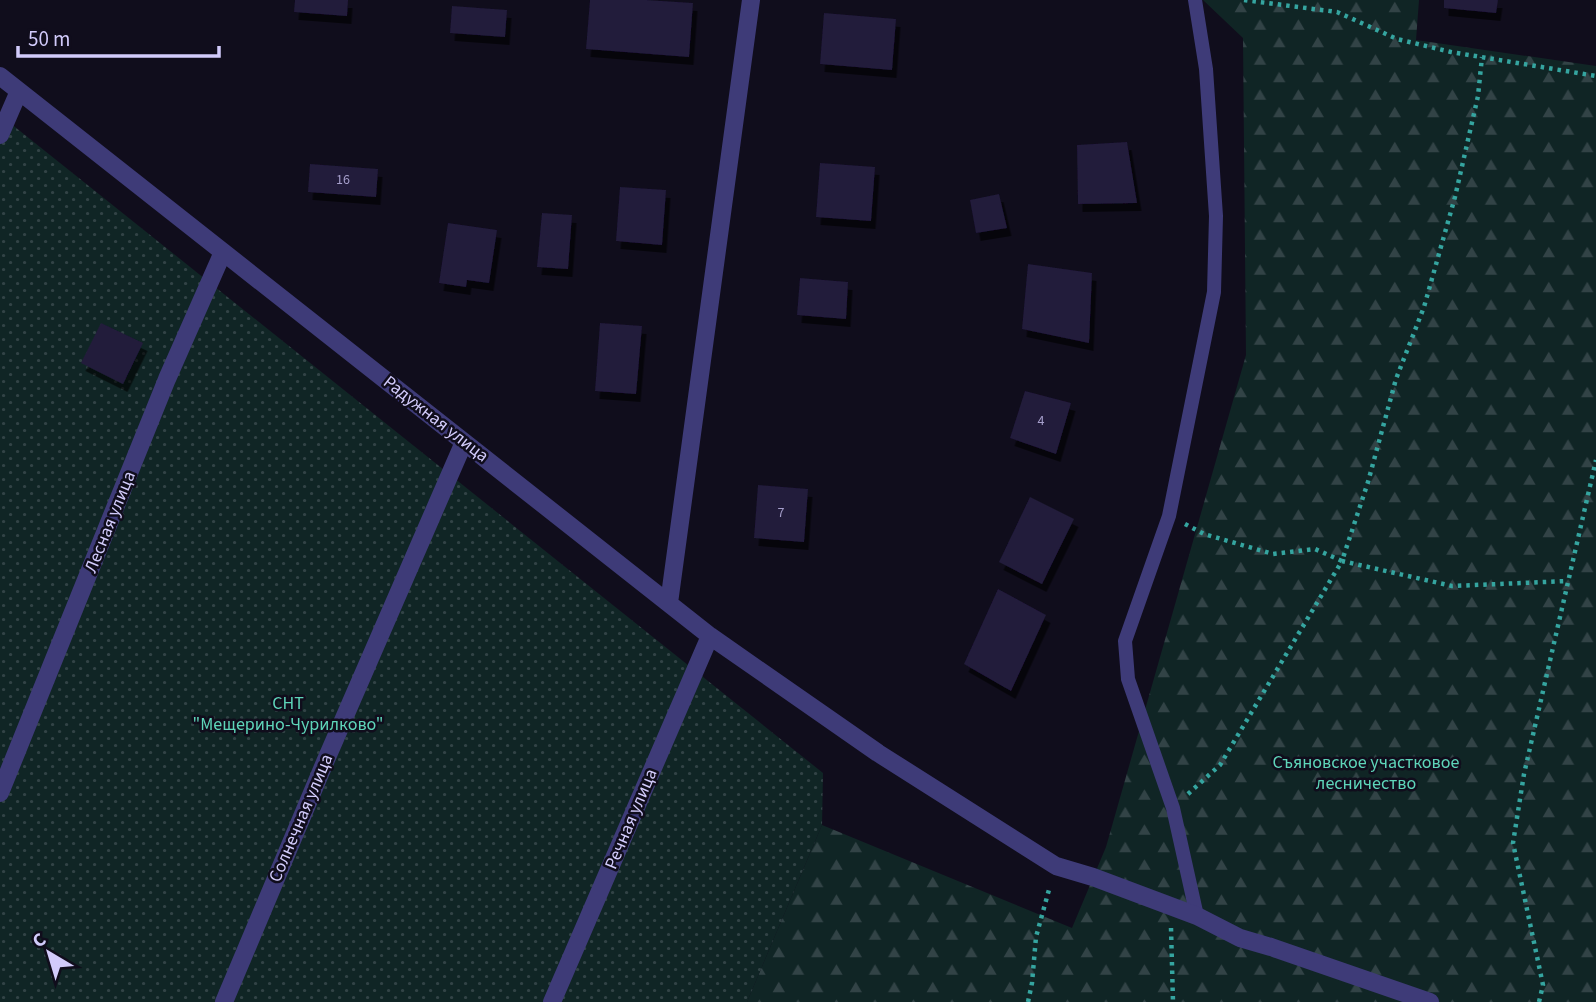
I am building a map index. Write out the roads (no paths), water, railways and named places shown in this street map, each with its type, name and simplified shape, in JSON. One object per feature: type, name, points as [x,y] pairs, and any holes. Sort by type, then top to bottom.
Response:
[{"type":"street","points":[[669,603],[751,0]]},
{"type":"street","name":"Радужная улица","points":[[0,76],[710,636],[878,753],[1056,866],[1197,916],[1240,938],[1430,1002]]},
{"type":"street","points":[[0,135],[19,91]]},
{"type":"street","name":"Лесная улица","points":[[0,793],[167,379],[223,252]]},
{"type":"street","name":"Солнечная улица","points":[[224,1002],[464,442]]},
{"type":"street","name":"Речная улица","points":[[552,1002],[710,636]]},
{"type":"lane","points":[[1195,0],[1206,69],[1216,216],[1214,292],[1169,516],[1125,640],[1128,679],[1173,808],[1197,916]]},
{"type":"park label","name":"СНТ \"Мещерино-Чурилково\"","points":[[288,713]]},
{"type":"park label","name":"Съяновское участковое лесничество","points":[[1366,772]]}]
